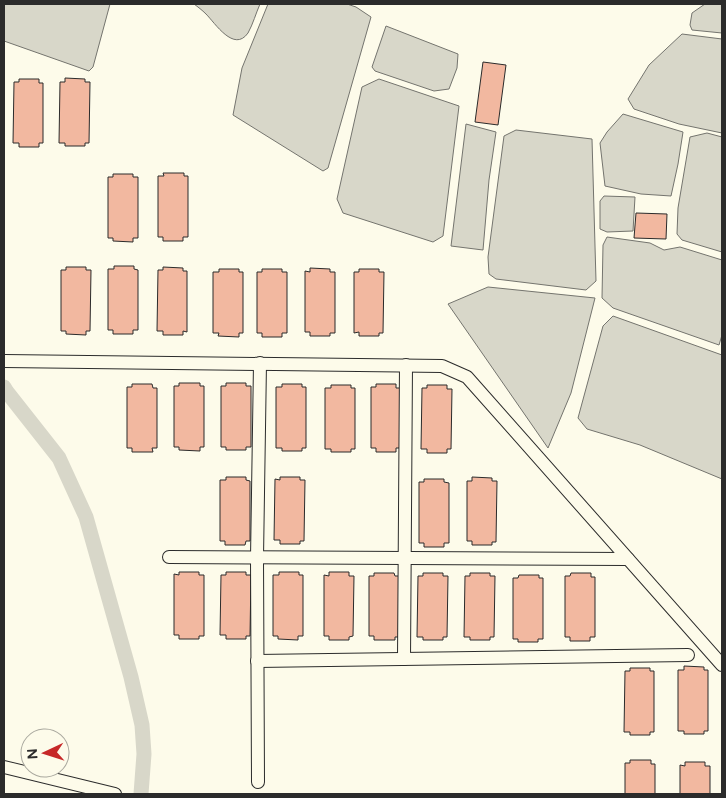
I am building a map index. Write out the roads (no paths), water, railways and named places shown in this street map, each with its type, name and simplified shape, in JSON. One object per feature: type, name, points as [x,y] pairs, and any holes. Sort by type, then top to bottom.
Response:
[{"type":"street","points":[[4,361],[442,366],[467,377],[722,665]]},
{"type":"street","points":[[258,782],[257,558],[260,364]]},
{"type":"street","points":[[404,659],[406,365]]},
{"type":"street","points":[[169,557],[628,559]]},
{"type":"street","points":[[257,661],[688,655]]},
{"type":"street","points":[[4,767],[115,794]]},
{"type":"waterway","points":[[4,387],[59,458],[86,517],[131,677],[142,725],[144,754],[141,794]]}]
